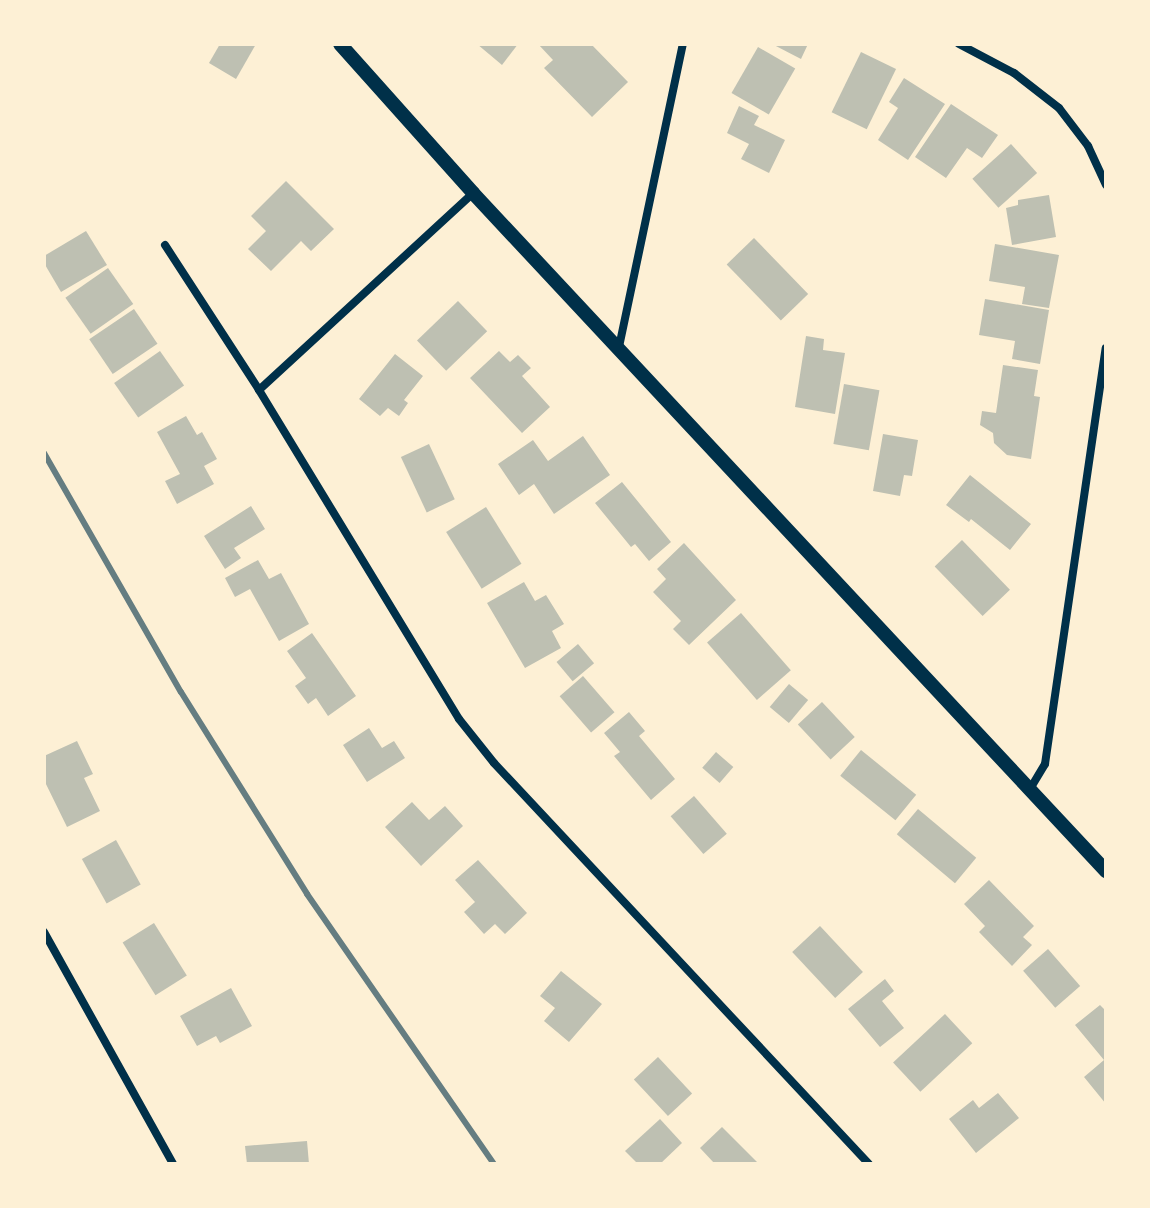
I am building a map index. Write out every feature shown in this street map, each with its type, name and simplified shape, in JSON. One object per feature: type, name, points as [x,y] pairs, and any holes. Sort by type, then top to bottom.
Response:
[{"type":"street","points":[[340,44],[473,193],[1106,871]]},
{"type":"street","points":[[619,347],[683,44]]},
{"type":"street","points":[[959,44],[1014,73],[1059,108],[1088,146],[1106,185]]},
{"type":"street","points":[[259,390],[473,193]]},
{"type":"street","points":[[165,245],[259,390],[459,719],[503,773],[869,1164]]},
{"type":"street","points":[[1030,789],[1045,764],[1106,348]]},
{"type":"street","points":[[44,932],[173,1164]]},
{"type":"building","points":[[220,44],[256,44],[236,79],[209,63]]},
{"type":"building","points":[[477,44],[518,44],[502,65]]},
{"type":"building","points":[[538,44],[591,44],[628,82],[592,117],[544,68],[553,60]]},
{"type":"building","points":[[772,44],[808,44],[801,59]]},
{"type":"building","points":[[758,47],[795,68],[769,114],[732,93]]},
{"type":"building","points":[[861,52],[896,69],[867,129],[832,112]]},
{"type":"building","points":[[904,78],[945,104],[908,160],[878,140],[898,108],[889,102]]},
{"type":"building","points":[[951,104],[998,135],[982,158],[967,148],[946,178],[915,157]]},
{"type":"building","points":[[739,106],[759,116],[754,125],[785,140],[769,173],[741,159],[749,144],[727,133]]},
{"type":"building","points":[[1011,144],[1037,173],[998,208],[972,179]]},
{"type":"building","points":[[286,181],[334,229],[311,251],[301,241],[271,271],[248,249],[266,231],[251,216]]},
{"type":"building","points":[[1049,195],[1056,237],[1012,245],[1006,208],[1018,205],[1018,200]]},
{"type":"building","points":[[86,231],[107,265],[61,292],[44,263],[44,256]]},
{"type":"building","points":[[754,238],[808,294],[781,321],[727,264]]},
{"type":"building","points":[[995,244],[1059,255],[1049,308],[1022,304],[1025,287],[989,281]]},
{"type":"building","points":[[108,268],[133,304],[91,334],[65,298]]},
{"type":"building","points":[[985,299],[1049,310],[1040,364],[1012,359],[1015,341],[979,335]]},
{"type":"building","points":[[458,301],[487,331],[446,371],[417,341]]},
{"type":"building","points":[[134,309],[157,344],[113,374],[89,339]]},
{"type":"building","points":[[806,336],[824,339],[823,350],[845,353],[835,414],[795,407]]},
{"type":"building","points":[[160,351],[184,385],[138,418],[114,383]]},
{"type":"building","points":[[499,351],[510,362],[518,355],[531,368],[522,376],[550,407],[522,433],[470,378]]},
{"type":"building","points":[[395,354],[423,376],[404,400],[408,403],[399,416],[388,408],[380,416],[359,399]]},
{"type":"building","points":[[1003,365],[1038,370],[1034,396],[1040,397],[1031,459],[1007,455],[994,443],[993,433],[980,425],[982,411],[996,413]]},
{"type":"building","points":[[844,384],[879,390],[869,450],[833,444]]},
{"type":"building","points":[[186,416],[197,435],[202,432],[217,459],[204,466],[214,484],[177,504],[165,481],[180,474],[157,432]]},
{"type":"building","points":[[883,434],[918,440],[912,476],[904,475],[900,496],[873,491]]},
{"type":"building","points":[[583,436],[610,475],[554,514],[534,484],[519,495],[498,464],[533,440],[548,461]]},
{"type":"building","points":[[429,444],[455,499],[427,512],[401,457]]},
{"type":"building","points":[[970,475],[1031,524],[1010,550],[971,519],[969,522],[946,505]]},
{"type":"building","points":[[622,482],[671,542],[649,561],[635,544],[631,547],[595,503]]},
{"type":"building","points":[[251,506],[265,529],[234,548],[241,558],[225,569],[204,536]]},
{"type":"building","points":[[486,507],[522,564],[482,589],[446,532]]},
{"type":"building","points":[[962,540],[1010,590],[983,616],[935,566]]},
{"type":"building","points":[[684,543],[736,600],[689,645],[673,629],[681,621],[653,592],[666,579],[657,569]]},
{"type":"building","points":[[258,560],[269,579],[281,573],[309,624],[279,641],[250,589],[235,597],[225,578]]},
{"type":"building","points":[[524,582],[535,601],[546,595],[564,624],[552,631],[561,648],[525,668],[487,603]]},
{"type":"building","points":[[741,613],[791,670],[757,700],[707,643]]},
{"type":"building","points":[[312,633],[356,696],[328,716],[316,698],[308,704],[295,686],[306,678],[287,651]]},
{"type":"building","points":[[578,644],[594,663],[573,681],[557,662]]},
{"type":"building","points":[[583,676],[614,712],[591,733],[560,696]]},
{"type":"building","points":[[789,684],[808,700],[789,723],[770,707]]},
{"type":"building","points":[[822,702],[855,737],[831,760],[798,725]]},
{"type":"building","points":[[629,712],[645,731],[639,736],[675,779],[651,800],[614,756],[620,752],[604,733]]},
{"type":"building","points":[[369,728],[382,748],[394,741],[405,758],[367,782],[343,745]]},
{"type":"building","points":[[77,741],[93,774],[84,778],[100,811],[67,827],[44,780],[44,756]]},
{"type":"building","points":[[861,750],[916,795],[895,820],[840,776]]},
{"type":"building","points":[[716,752],[733,767],[720,783],[702,768]]},
{"type":"building","points":[[694,796],[727,834],[703,854],[671,816]]},
{"type":"building","points":[[412,802],[429,820],[445,806],[463,826],[421,866],[385,827]]},
{"type":"building","points":[[918,809],[976,858],[955,883],[897,834]]},
{"type":"building","points":[[116,840],[141,885],[107,904],[82,859]]},
{"type":"building","points":[[478,860],[527,913],[505,934],[495,924],[484,934],[464,912],[475,902],[455,880]]},
{"type":"building","points":[[989,880],[1034,926],[1023,937],[1032,945],[1012,966],[979,932],[985,926],[964,904]]},
{"type":"building","points":[[154,923],[187,976],[155,995],[123,943]]},
{"type":"building","points":[[820,926],[863,972],[835,998],[792,952]]},
{"type":"building","points":[[1048,949],[1080,986],[1055,1008],[1023,971]]},
{"type":"building","points":[[561,971],[602,1004],[569,1042],[544,1021],[555,1008],[540,996]]},
{"type":"building","points":[[885,979],[894,991],[882,1001],[904,1028],[880,1047],[848,1009]]},
{"type":"building","points":[[231,988],[252,1026],[220,1043],[216,1036],[197,1046],[180,1016]]},
{"type":"building","points":[[1100,1005],[1106,1011],[1106,1104],[1084,1077],[1104,1060],[1075,1025]]},
{"type":"building","points":[[945,1014],[972,1043],[920,1092],[893,1062]]},
{"type":"building","points":[[658,1057],[692,1094],[668,1116],[634,1080]]},
{"type":"building","points":[[998,1093],[1019,1118],[976,1153],[949,1119],[973,1100],[979,1108]]},
{"type":"building","points":[[660,1119],[682,1143],[660,1164],[638,1164],[625,1151]]},
{"type":"building","points":[[722,1127],[759,1164],[715,1164],[700,1148]]},
{"type":"building","points":[[307,1141],[309,1164],[247,1164],[245,1146]]},
{"type":"railway","points":[[44,453],[181,692],[307,894],[494,1164]]}]
